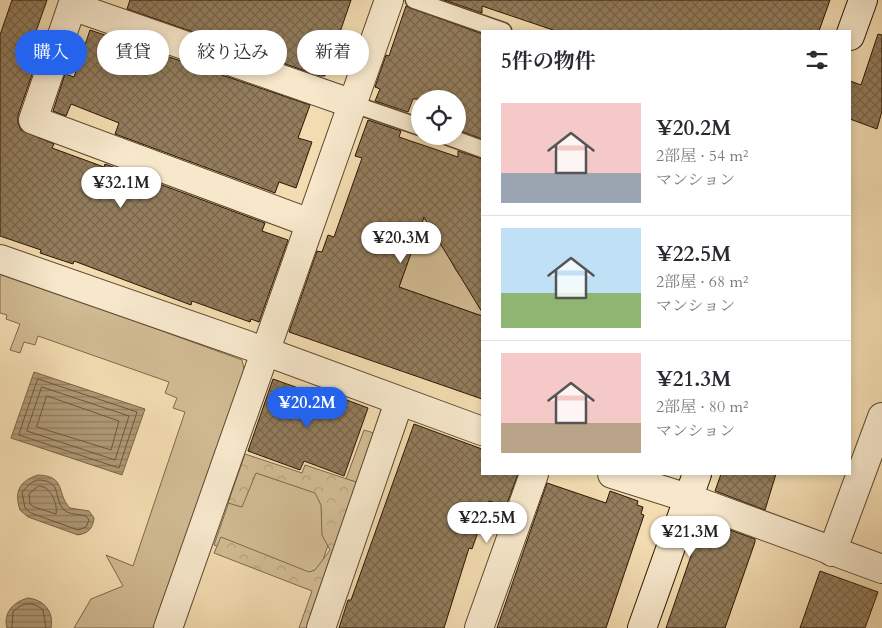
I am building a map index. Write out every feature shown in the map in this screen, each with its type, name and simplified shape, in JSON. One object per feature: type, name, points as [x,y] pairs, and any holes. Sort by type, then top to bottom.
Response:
[{"type":"street","points":[[168,628],[267,352],[310,223],[389,0]]},
{"type":"street","points":[[851,33],[863,0]]},
{"type":"street","points":[[310,223],[33,120],[72,6],[353,104]]},
{"type":"street","points":[[0,258],[267,352],[481,431]]},
{"type":"street","points":[[321,628],[399,402]]},
{"type":"street","points":[[832,552],[882,416]]},
{"type":"street","points":[[479,628],[534,475]]},
{"type":"street","points":[[619,475],[693,486],[832,552],[882,569]]},
{"type":"street","points":[[642,628],[693,486]]},
{"type":"lane","points":[[414,0],[500,30]]},
{"type":"lane","points":[[353,104],[411,124]]},
{"type":"lane","points":[[466,143],[481,149]]},
{"type":"green space","points":[[423,219],[445,224],[449,255],[453,264],[464,280],[481,290],[481,316],[399,287]]},
{"type":"green space","points":[[0,272],[242,360],[245,373],[156,628],[74,628],[91,599],[123,586],[106,555],[133,566],[185,412],[173,408],[177,398],[165,393],[169,382],[38,336],[35,345],[24,342],[20,353],[10,350],[20,324],[6,319],[7,315],[0,313]]},
{"type":"green space","points":[[364,430],[377,434],[359,483],[346,479]]},
{"type":"green space","points":[[245,454],[302,473],[305,465],[359,483],[311,628],[299,628],[312,591],[214,553],[221,537],[309,572],[315,570],[330,550],[322,535],[321,505],[315,493],[256,473],[242,507],[228,503]]},
{"type":"green space","points":[[242,464],[344,499],[316,580],[214,545]]},
{"type":"water","points":[[34,372],[145,409],[122,475],[11,438]]},
{"type":"water","points":[[38,475],[47,476],[57,482],[70,508],[89,511],[94,518],[90,530],[78,535],[28,517],[20,510],[18,493],[22,484],[26,480]]},
{"type":"water","points":[[28,598],[39,601],[47,607],[51,616],[51,628],[7,628],[6,618],[10,609],[18,602]]},
{"type":"building","points":[[12,0],[47,0],[36,30],[15,30],[15,75],[32,75],[18,115],[18,123],[21,130],[54,144],[52,148],[104,167],[105,164],[265,223],[262,231],[288,240],[259,322],[251,319],[250,322],[192,301],[191,305],[74,261],[73,264],[40,253],[41,250],[0,236],[0,35]]},
{"type":"building","points":[[130,0],[351,0],[341,30],[297,30],[297,68],[287,65],[287,30],[187,30],[127,9]]},
{"type":"building","points":[[444,0],[830,0],[819,30],[553,30],[482,6],[482,13]]},
{"type":"building","points":[[406,6],[481,34],[481,139],[466,133],[466,90],[411,90],[411,104],[408,112],[375,101],[380,89],[375,87],[386,55],[389,56]]},
{"type":"building","points":[[90,30],[97,32],[97,75],[169,75],[169,57],[179,60],[179,75],[222,75],[310,105],[298,138],[312,142],[296,188],[279,182],[275,193],[115,134],[119,123],[71,104],[66,116],[53,111],[65,75],[74,77],[75,75],[87,75],[87,39]]},
{"type":"building","points":[[878,34],[882,35],[882,111],[877,129],[851,119],[851,81],[861,85]]},
{"type":"building","points":[[368,120],[401,131],[399,137],[411,141],[411,145],[423,145],[458,157],[458,151],[481,159],[481,310],[424,217],[399,287],[481,316],[481,399],[289,332],[317,251],[322,252],[328,235],[334,237],[362,158],[355,156]]},
{"type":"building","points":[[273,379],[329,399],[331,394],[368,408],[344,476],[304,461],[300,470],[248,451]]},
{"type":"building","points":[[414,424],[481,449],[481,475],[518,475],[506,506],[489,501],[472,549],[469,548],[444,628],[339,628],[348,600],[351,600]]},
{"type":"building","points":[[721,475],[776,475],[765,510],[715,491]]},
{"type":"building","points":[[547,483],[606,503],[610,491],[638,501],[637,505],[643,507],[641,514],[644,515],[606,628],[497,628]]},
{"type":"building","points":[[705,521],[755,539],[725,628],[666,628],[702,524]]},
{"type":"building","points":[[820,571],[878,592],[865,628],[800,628]]}]
